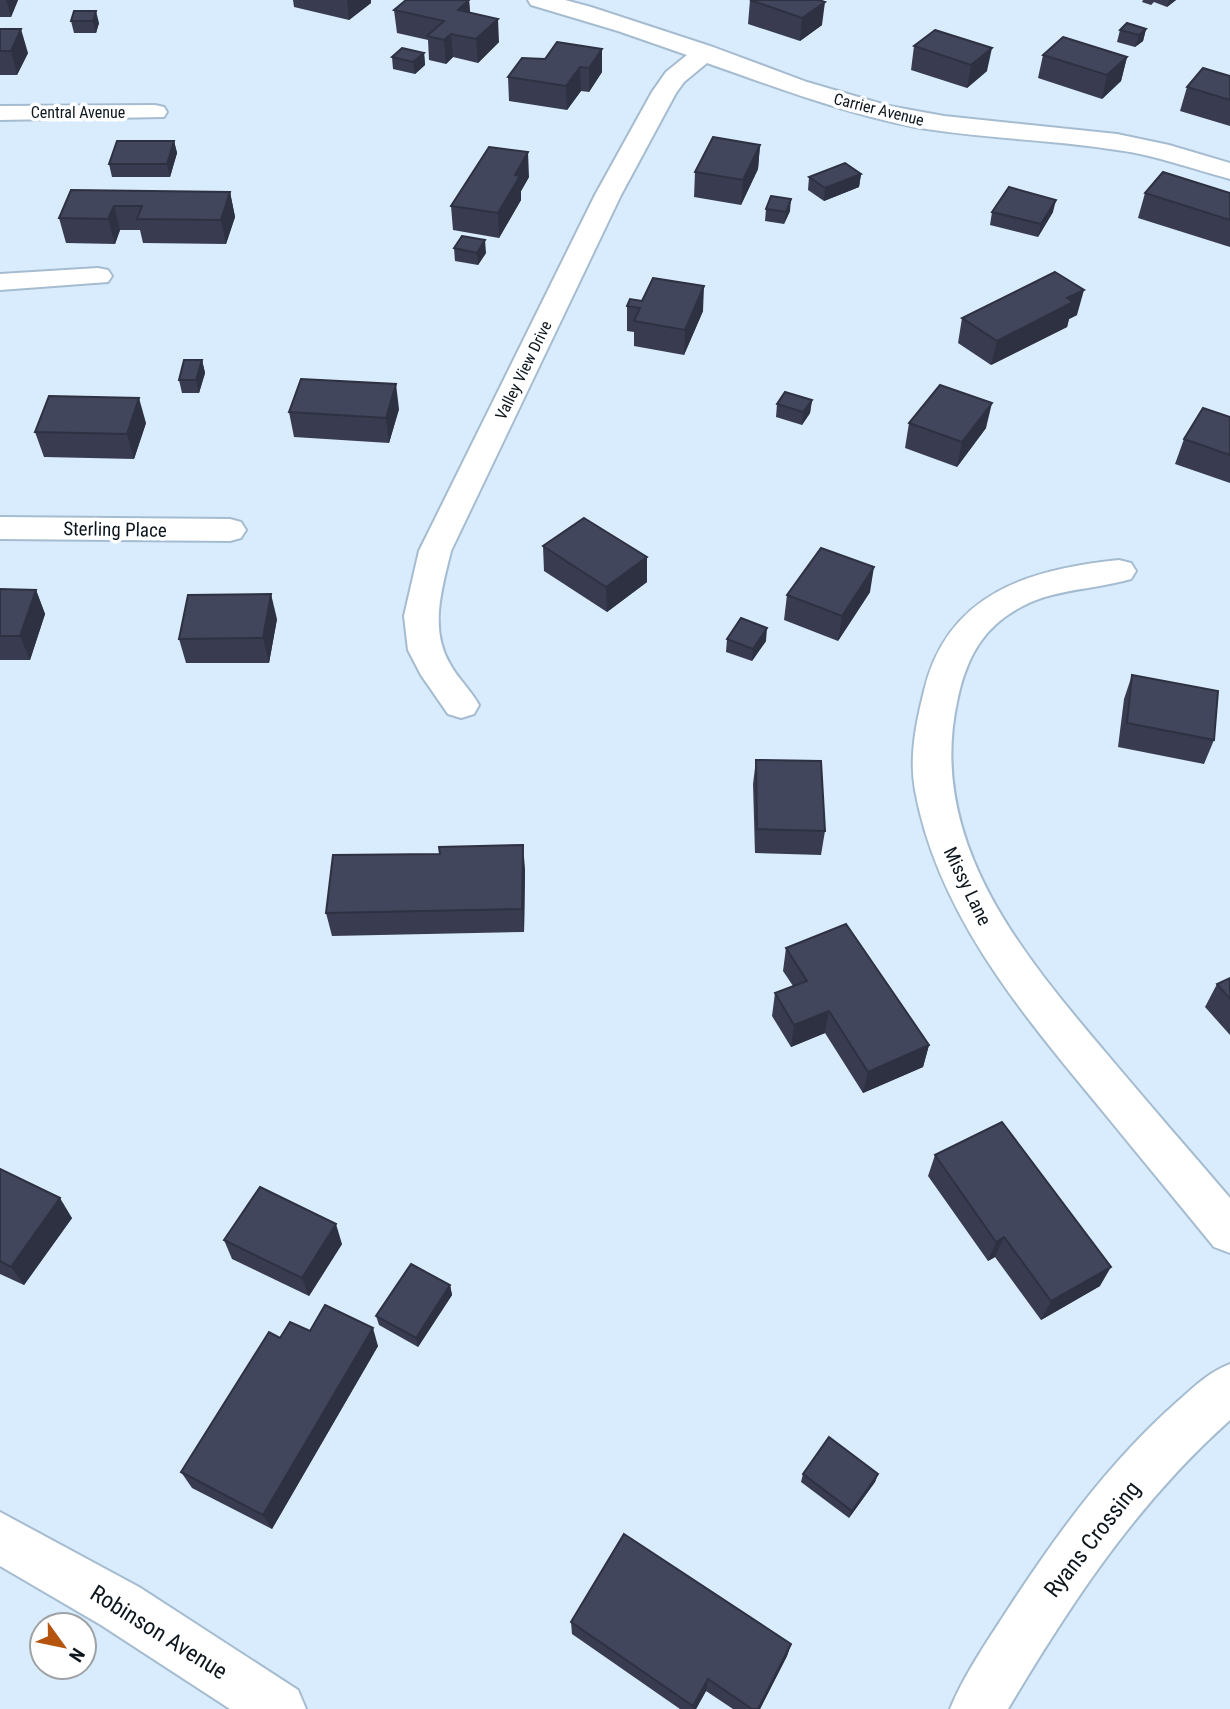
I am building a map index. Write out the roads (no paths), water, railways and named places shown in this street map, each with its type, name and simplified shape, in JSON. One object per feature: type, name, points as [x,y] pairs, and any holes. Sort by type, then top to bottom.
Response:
[{"type":"street","name":"Carrier Avenue","points":[[539,0],[615,21],[843,101],[921,121],[969,129],[1116,142],[1156,149],[1230,171]]},
{"type":"street","name":"Valley View Drive","points":[[461,705],[435,675],[421,645],[421,615],[435,551],[614,184],[674,77],[705,52]]},
{"type":"street","name":"Central Avenue","points":[[0,113],[155,112]]},
{"type":"street","points":[[0,282],[99,276]]},
{"type":"street","name":"Sterling Place","points":[[0,528],[230,530]]},
{"type":"street","name":"Missy Lane","points":[[1119,571],[1083,574],[1040,584],[991,609],[969,630],[951,659],[938,695],[932,734],[938,809],[949,852],[968,895],[1008,960],[1052,1019],[1230,1232]]},
{"type":"street","name":"Ryans Crossing","points":[[977,1709],[1034,1614],[1097,1527],[1165,1446],[1230,1388]]},
{"type":"street","name":"Robinson Avenue","points":[[0,1538],[120,1606],[279,1709]]}]
